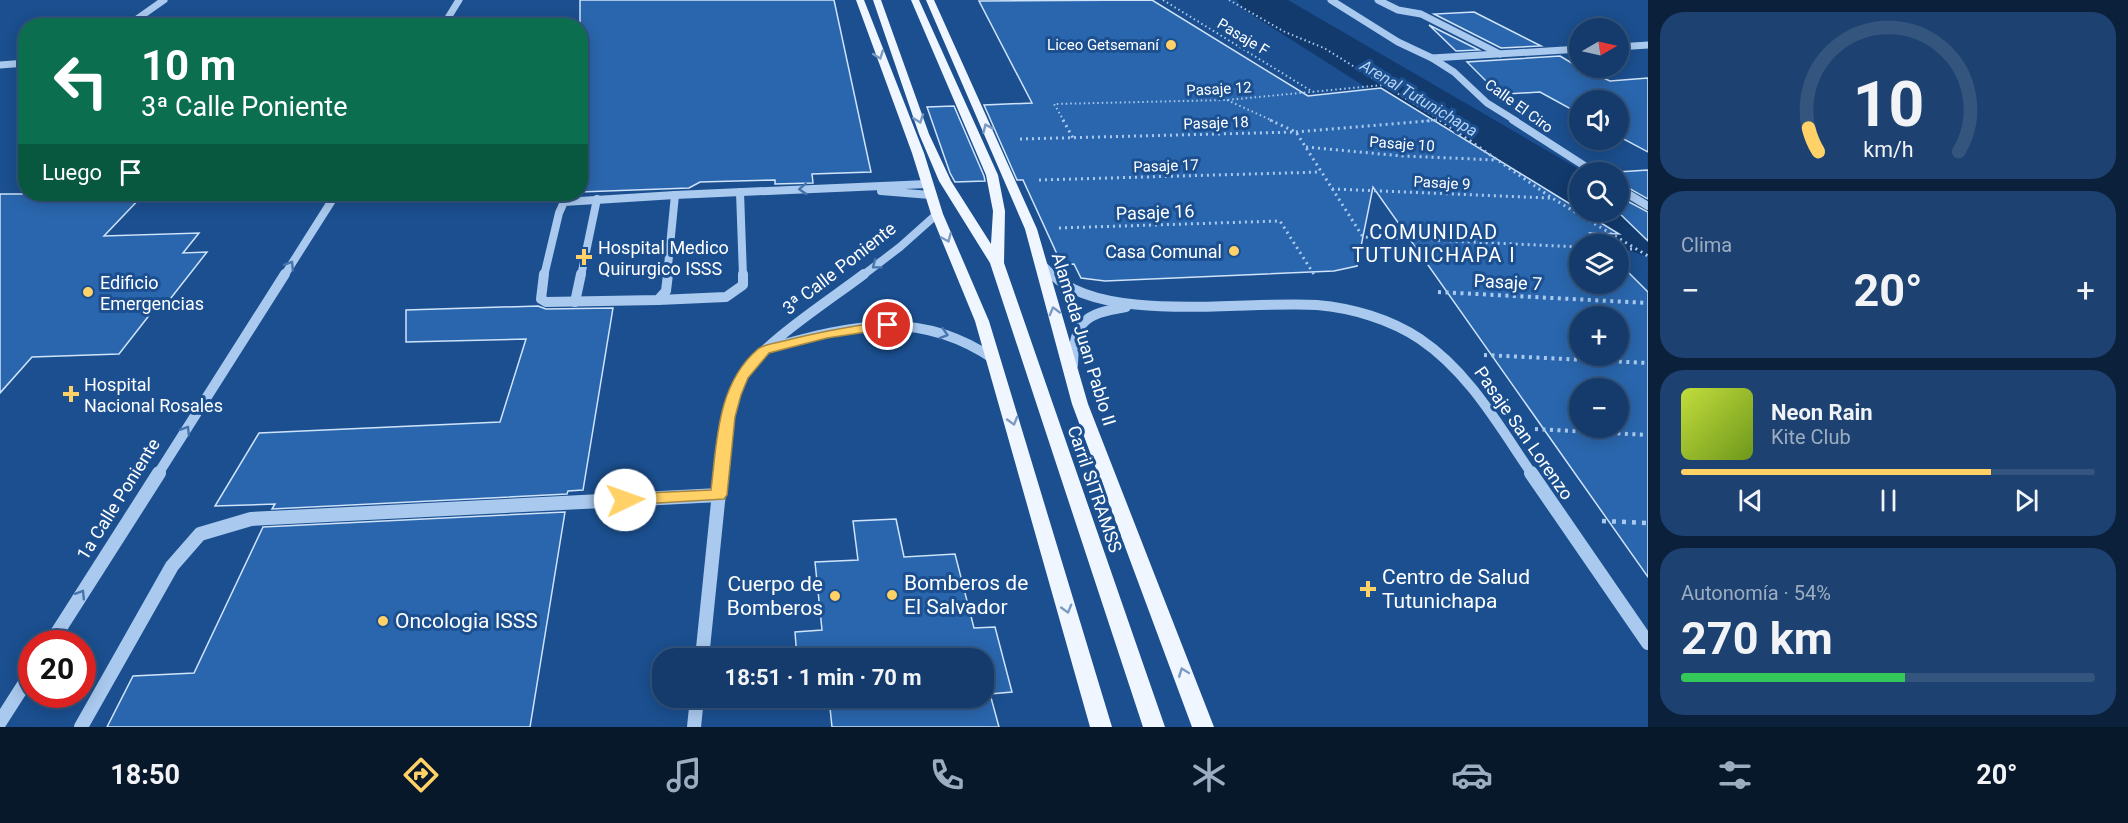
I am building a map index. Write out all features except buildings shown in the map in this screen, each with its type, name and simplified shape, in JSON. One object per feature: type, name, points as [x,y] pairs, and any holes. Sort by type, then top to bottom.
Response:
[{"type":"main road","points":[[860,0],[937,214],[982,321],[995,360],[1101,727]]},
{"type":"main road","name":"Carril SITRAMSS","points":[[877,0],[921,124],[945,181],[997,263],[1154,727]]},
{"type":"main road","name":"Carril SITRAMSS","points":[[915,0],[992,175],[999,211],[997,263]]},
{"type":"main road","name":"Alameda Juan Pablo II","points":[[930,0],[1031,229],[1073,380],[1203,727]]},
{"type":"street","points":[[138,18],[164,0]]},
{"type":"street","points":[[448,18],[459,0]]},
{"type":"street","name":"Calle El Ciro","points":[[1331,0],[1398,42],[1432,58],[1454,72],[1487,103],[1578,162]]},
{"type":"street","points":[[1378,0],[1398,10],[1421,14],[1500,54]]},
{"type":"street","points":[[1629,46],[1648,45]]},
{"type":"street","points":[[1432,58],[1569,50]]},
{"type":"street","points":[[0,65],[18,64]]},
{"type":"street","points":[[588,200],[830,188],[929,189]]},
{"type":"street","points":[[575,201],[564,202],[558,213],[540,289],[541,299],[546,302],[726,297],[743,285],[740,192]]},
{"type":"street","points":[[658,300],[666,291],[675,195]]},
{"type":"street","points":[[1629,195],[1648,206]]},
{"type":"street","points":[[575,302],[597,199]]},
{"type":"street","name":"1a Calle Poniente","points":[[59,630],[332,201]]},
{"type":"street","name":"3ª Calle Poniente","points":[[703,648],[728,417],[742,377],[764,350],[900,247],[937,214]]},
{"type":"street","name":"Pasaje San Lorenzo","points":[[1038,254],[1049,276],[1070,289],[1107,302],[1142,305],[1316,304],[1345,309],[1391,323],[1426,343],[1445,358],[1466,380],[1648,643]]},
{"type":"street","name":"Pasaje San Lorenzo","points":[[1073,380],[1073,338],[1081,322],[1094,314],[1142,305]]},
{"type":"street","name":"3ª Calle Poniente","points":[[764,350],[826,334],[888,325],[942,332],[968,342],[995,360]]},
{"type":"street","points":[[81,727],[172,566],[200,534],[251,519],[719,495]]},
{"type":"street","points":[[0,722],[18,694]]},
{"type":"street","points":[[694,727],[696,708]]},
{"type":"path","name":"Pasaje F","points":[[1164,0],[1313,92]]},
{"type":"path","points":[[1229,0],[1285,32],[1324,48],[1439,119],[1552,198],[1648,256]]},
{"type":"path","name":"Pasaje 12","points":[[1073,138],[1054,104],[1227,100],[1383,85]]},
{"type":"path","points":[[1227,100],[1296,132],[1363,237],[1569,246]]},
{"type":"path","name":"Pasaje 18","points":[[992,140],[1296,132],[1439,119]]},
{"type":"path","name":"Pasaje 10","points":[[1305,147],[1402,156],[1497,160]]},
{"type":"path","name":"Pasaje 17","points":[[1011,181],[1322,172]]},
{"type":"path","name":"Pasaje 9","points":[[1332,189],[1552,198]]},
{"type":"path","name":"Pasaje 16","points":[[1031,229],[1280,221],[1317,279]]},
{"type":"path","points":[[1629,250],[1636,250]]},
{"type":"path","name":"Pasaje 7","points":[[1438,292],[1648,303]]},
{"type":"path","points":[[1484,355],[1648,363]]},
{"type":"path","points":[[1499,427],[1648,435]]},
{"type":"path","points":[[1602,520],[1648,523]]},
{"type":"waterway","name":"Arenal Tutunichapa","points":[[1258,0],[1569,189]]},
{"type":"waterway","name":"Arenal Tutunichapa","points":[[1622,222],[1648,237]]},
{"type":"place","name":"Liceo Getsemaní","points":[[1171,45]]},
{"type":"place","name":"Casa Comunal","points":[[1234,251]]},
{"type":"place","name":"Hospital Medico Quirurgico ISSS","points":[[584,257]]},
{"type":"place","name":"Edificio Emergencias","points":[[88,292]]},
{"type":"place","name":"Hospital Nacional Rosales","points":[[71,394]]},
{"type":"place","name":"Centro de Salud Tutunichapa","points":[[1368,589]]},
{"type":"place","name":"Bomberos de El Salvador","points":[[892,595]]},
{"type":"place","name":"Cuerpo de Bomberos","points":[[835,596]]},
{"type":"place","name":"Oncologia ISSS","points":[[383,621]]},
{"type":"district","name":"COMUNIDAD TUTUNICHAPA I","points":[[1434,244]]},
{"type":"route","points":[[625,500],[719,495],[728,417],[734,395],[742,377],[764,350],[826,334],[861,327],[888,325]]}]
